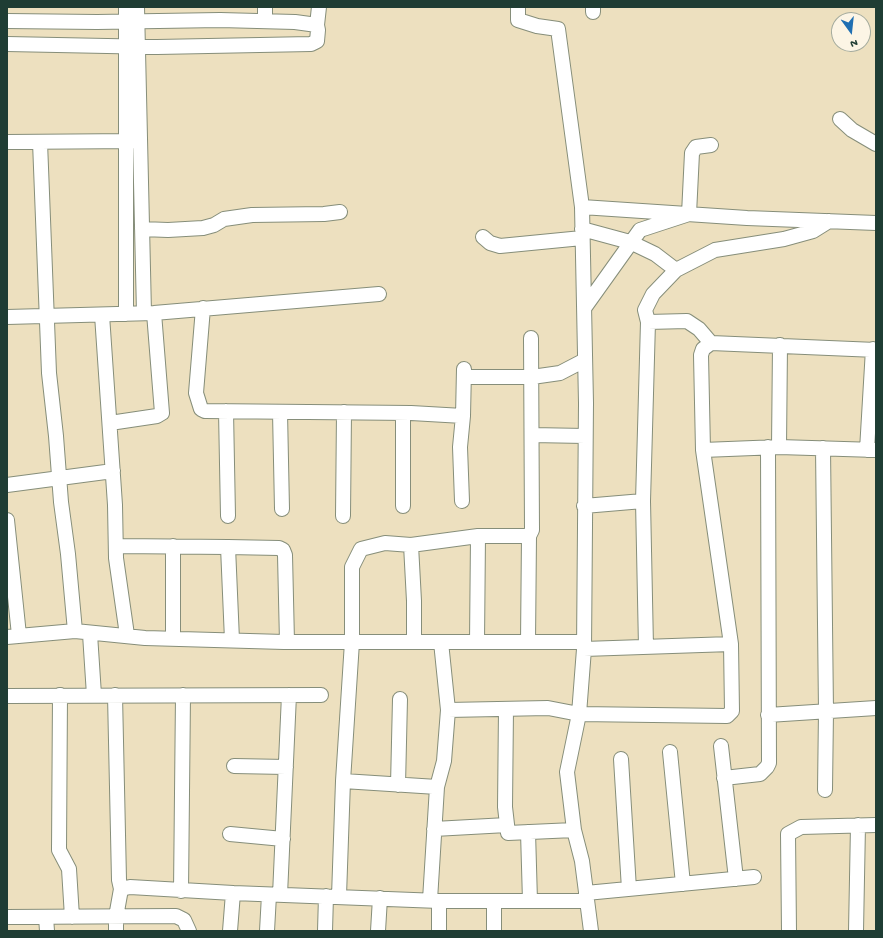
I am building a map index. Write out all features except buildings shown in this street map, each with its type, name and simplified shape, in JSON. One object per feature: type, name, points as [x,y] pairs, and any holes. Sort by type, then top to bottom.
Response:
[{"type":"street","points":[[126,7],[131,22],[133,141],[126,314]]},
{"type":"street","points":[[131,22],[137,7]]},
{"type":"street","points":[[7,44],[131,46],[311,44],[317,41],[319,7]]},
{"type":"street","points":[[518,7],[518,20],[537,26],[558,29],[582,207],[586,360],[584,645],[579,714],[567,772],[574,830],[582,861],[591,931]]},
{"type":"street","points":[[7,21],[131,22],[265,14],[295,22],[317,25]]},
{"type":"street","points":[[840,119],[852,130],[876,144]]},
{"type":"street","points":[[7,142],[133,141]]},
{"type":"street","points":[[110,423],[157,416],[162,413],[149,313],[133,141]]},
{"type":"street","points":[[40,142],[49,374],[75,631]]},
{"type":"street","points":[[689,214],[692,153],[696,147],[711,145]]},
{"type":"street","points":[[582,207],[876,223]]},
{"type":"street","points":[[142,229],[168,230],[203,228],[214,225],[224,219],[252,215],[324,214],[340,212]]},
{"type":"street","points":[[585,307],[640,230],[689,214]]},
{"type":"street","points":[[646,647],[643,501],[648,322],[645,310],[653,294],[676,270],[715,250],[784,239],[813,232],[829,221]]},
{"type":"street","points":[[483,238],[490,243],[500,246],[582,234],[630,242],[655,254],[676,270]]},
{"type":"street","points":[[7,317],[149,313],[379,294]]},
{"type":"street","points":[[203,308],[196,393],[201,409],[205,411],[403,413],[463,416]]},
{"type":"street","points":[[102,315],[113,470],[116,546],[127,635]]},
{"type":"street","points":[[648,322],[687,320],[699,329],[711,343]]},
{"type":"street","points":[[528,642],[529,536],[532,530],[531,338]]},
{"type":"street","points":[[448,710],[548,708],[579,714],[727,716],[732,711],[731,644],[703,450],[701,355],[703,349],[711,343],[875,349],[872,450],[774,447],[703,450]]},
{"type":"street","points":[[724,778],[760,774],[767,767],[769,762],[768,715],[774,447],[780,346]]},
{"type":"street","points":[[462,501],[460,447],[463,416],[464,373],[532,377],[560,373],[586,360]]},
{"type":"street","points":[[226,412],[228,516]]},
{"type":"street","points":[[280,412],[282,509]]},
{"type":"street","points":[[343,516],[344,412]]},
{"type":"street","points":[[403,413],[403,506]]},
{"type":"street","points":[[532,435],[586,436]]},
{"type":"street","points":[[823,448],[826,711],[825,790]]},
{"type":"street","points":[[7,485],[59,479],[113,470]]},
{"type":"street","points":[[584,506],[643,501]]},
{"type":"street","points":[[7,520],[13,636],[75,631],[90,634],[127,635],[173,639],[287,642],[528,642],[646,647],[731,644]]},
{"type":"street","points":[[325,931],[333,896],[343,781],[352,642],[352,567],[361,549],[385,543],[411,544],[478,536],[529,536]]},
{"type":"street","points":[[477,642],[478,536]]},
{"type":"street","points":[[411,544],[414,602],[414,642]]},
{"type":"street","points":[[116,546],[279,548],[284,550],[287,642]]},
{"type":"street","points":[[173,546],[173,639]]},
{"type":"street","points":[[228,547],[232,640]]},
{"type":"street","points":[[90,634],[94,695]]},
{"type":"street","points":[[439,931],[434,901],[434,829],[437,787],[444,761],[448,710],[441,642]]},
{"type":"street","points":[[60,695],[59,850],[69,869],[72,917]]},
{"type":"street","points":[[115,695],[119,880],[121,889],[116,924]]},
{"type":"street","points":[[181,891],[183,695]]},
{"type":"street","points":[[267,931],[283,838],[289,695]]},
{"type":"street","points":[[7,696],[321,695]]},
{"type":"street","points":[[398,785],[400,699]]},
{"type":"street","points":[[768,715],[876,708]]},
{"type":"street","points":[[506,709],[505,807],[508,833],[574,830]]},
{"type":"street","points":[[721,746],[736,879]]},
{"type":"street","points":[[670,752],[683,884]]},
{"type":"street","points":[[621,759],[629,889]]},
{"type":"street","points":[[234,766],[286,767]]},
{"type":"street","points":[[343,781],[437,787]]},
{"type":"street","points":[[434,829],[507,825]]},
{"type":"street","points":[[856,931],[858,825]]},
{"type":"street","points":[[789,931],[788,834],[801,827],[876,825]]},
{"type":"street","points":[[528,832],[530,901]]},
{"type":"street","points":[[230,834],[283,838]]},
{"type":"street","points":[[121,889],[130,887],[181,891],[434,901],[530,901],[586,897],[629,889],[754,877]]},
{"type":"street","points":[[230,931],[233,893]]},
{"type":"street","points":[[378,931],[380,898]]},
{"type":"street","points":[[494,901],[494,931]]},
{"type":"street","points":[[7,917],[46,924],[72,917],[116,924],[176,916],[184,920],[189,931]]}]
